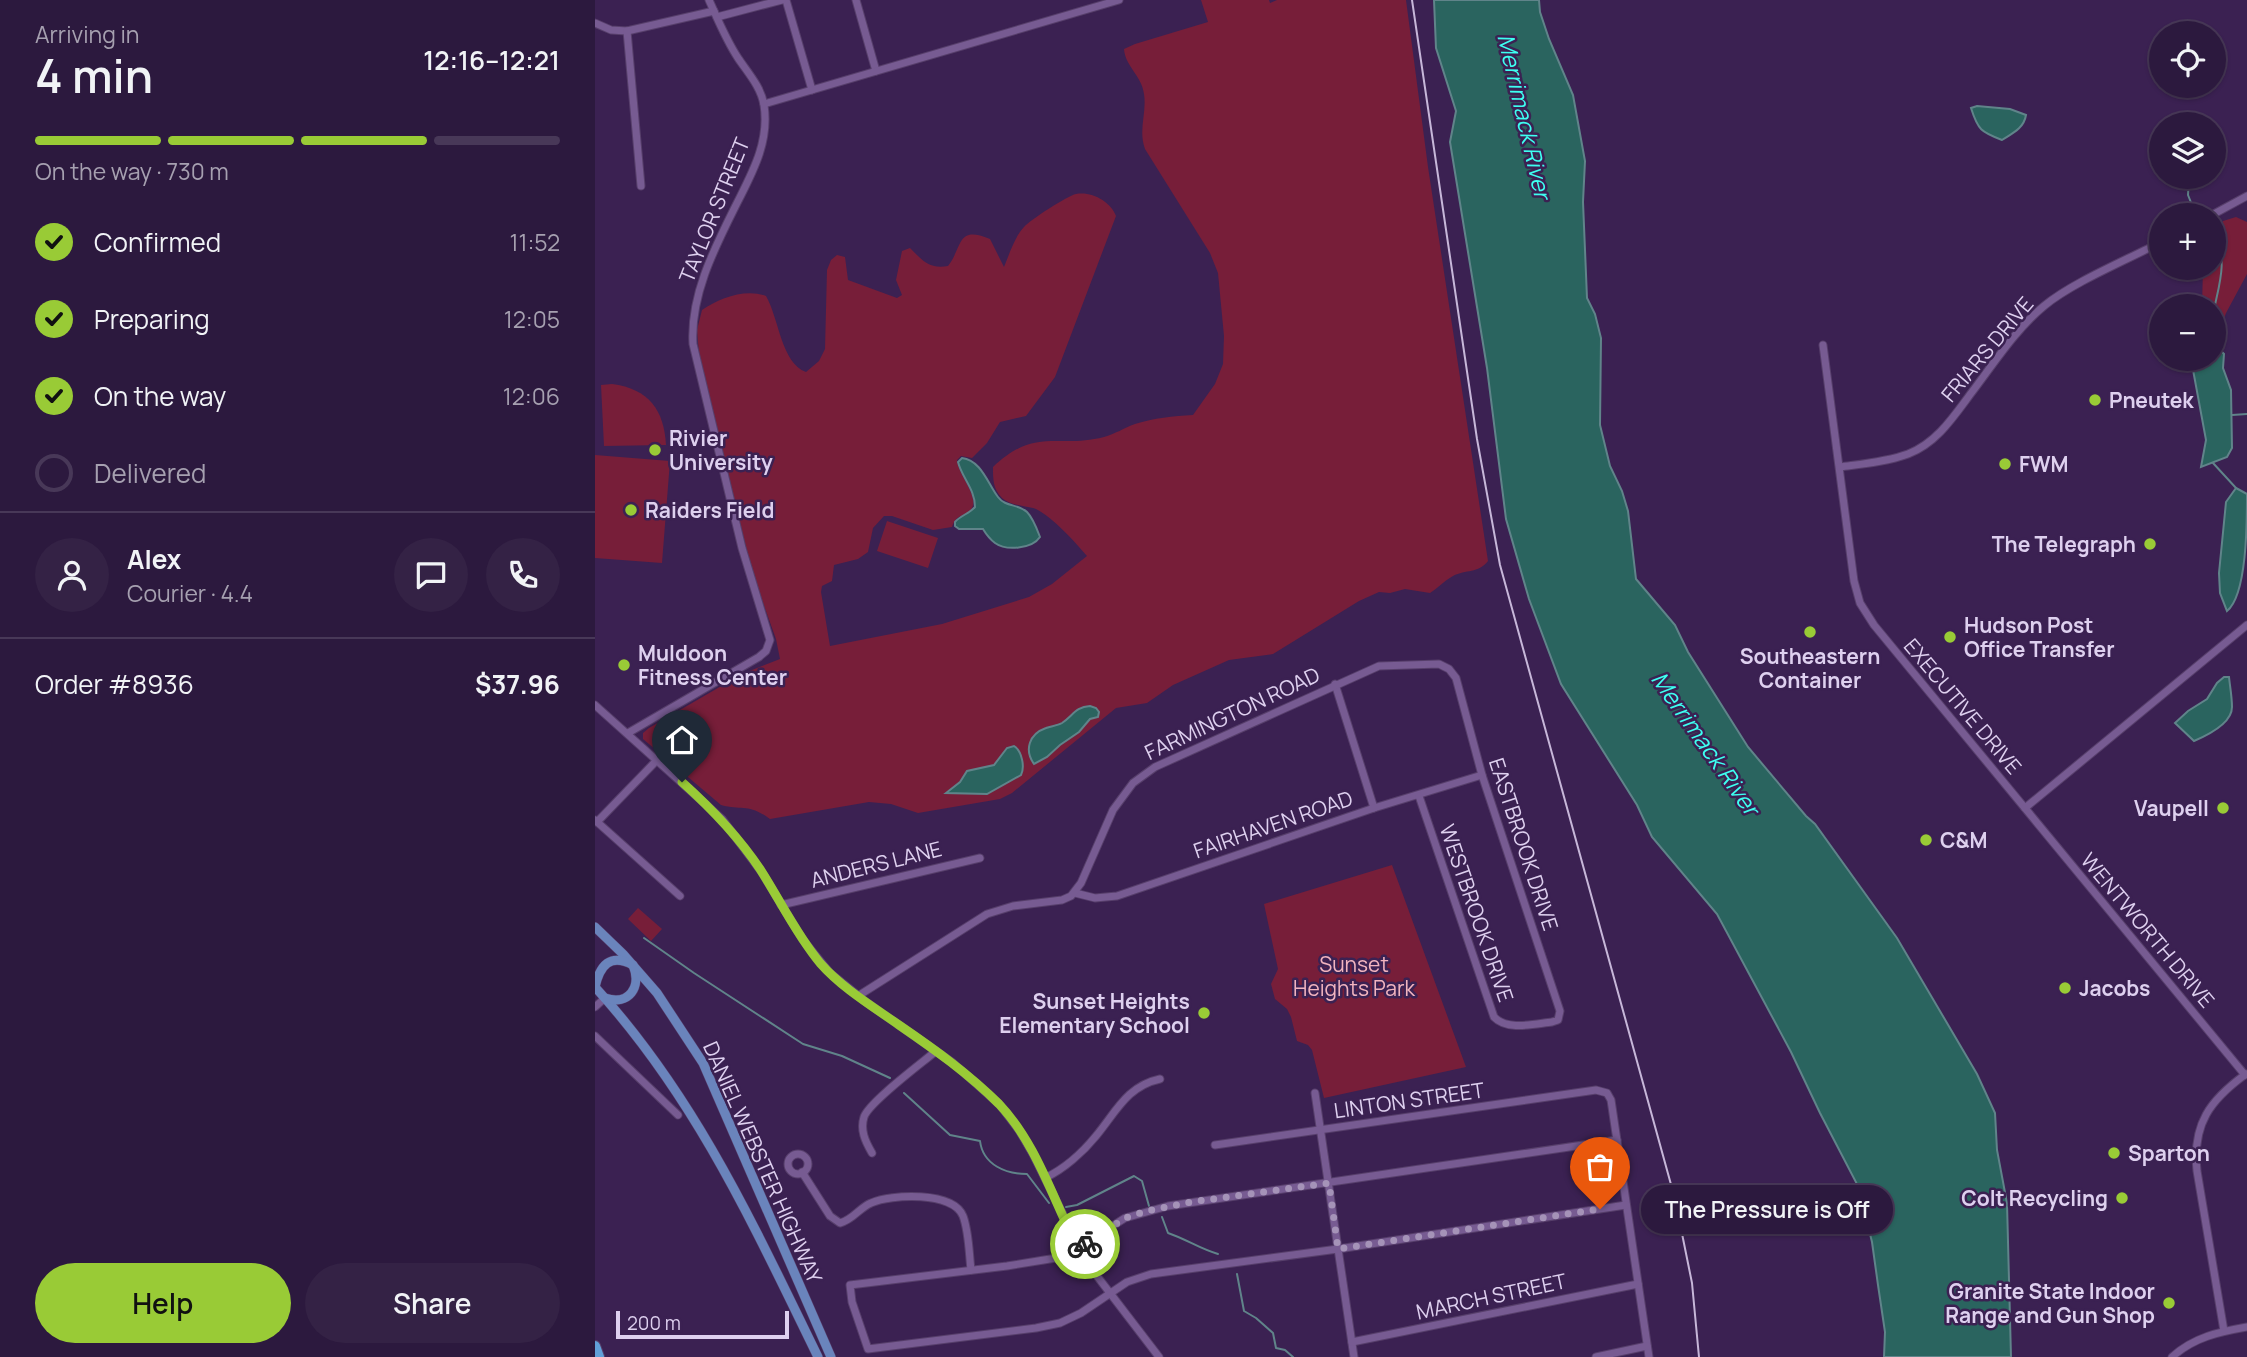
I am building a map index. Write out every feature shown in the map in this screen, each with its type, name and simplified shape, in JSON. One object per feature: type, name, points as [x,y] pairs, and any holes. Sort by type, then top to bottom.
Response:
[{"type":"highway","points":[[595,1346],[600,1357]]},
{"type":"main road","name":"DANIEL WEBSTER HIGHWAY","points":[[595,927],[633,965],[675,1018],[708,1072],[831,1357]]},
{"type":"main road","points":[[595,988],[599,973],[608,963],[620,960],[633,965],[637,981],[631,995],[621,1000],[605,998]]},
{"type":"main road","name":"DANIEL WEBSTER HIGHWAY","points":[[595,988],[664,1072],[705,1134],[752,1222],[818,1357]]},
{"type":"street","name":"TAYLOR STREET","points":[[628,733],[759,657],[769,647],[769,630],[749,575],[715,443],[695,358],[692,331],[701,286],[757,162],[763,136],[764,104],[757,86],[731,47],[709,0]]},
{"type":"street","points":[[595,23],[611,30],[627,31],[784,0],[812,90]]},
{"type":"street","points":[[856,0],[876,71]]},
{"type":"street","points":[[764,104],[1119,0]]},
{"type":"street","points":[[627,31],[641,186]]},
{"type":"street","points":[[2226,207],[2247,196]]},
{"type":"street","name":"FRIARS DRIVE","points":[[1840,467],[1895,458],[1914,451],[1931,440],[1946,426],[2017,335],[2045,305],[2149,248]]},
{"type":"street","name":"EXECUTIVE DRIVE","points":[[1823,345],[1854,581],[1863,608],[1913,674],[2025,808]]},
{"type":"street","points":[[2025,808],[2247,625]]},
{"type":"street","name":"FARMINGTON ROAD","points":[[1075,893],[1113,810],[1143,774],[1379,666],[1439,664],[1449,668],[1456,678]]},
{"type":"street","name":"EASTBROOK DRIVE","points":[[1456,678],[1482,775],[1560,1011],[1558,1020]]},
{"type":"street","points":[[1335,684],[1374,808]]},
{"type":"street","points":[[595,705],[722,819],[741,842],[803,940],[839,982],[936,1051],[1000,1105],[1027,1142],[1080,1251],[1108,1293],[1159,1357]]},
{"type":"street","points":[[657,760],[596,821],[680,896]]},
{"type":"street","name":"FAIRHAVEN ROAD","points":[[1075,893],[1095,898],[1117,896],[1374,808],[1482,775]]},
{"type":"street","name":"WESTBROOK DRIVE","points":[[1419,796],[1494,1017],[1507,1025],[1558,1020]]},
{"type":"street","name":"WENTWORTH DRIVE","points":[[2025,808],[2246,1074]]},
{"type":"street","name":"ANDERS LANE","points":[[781,905],[979,858]]},
{"type":"street","points":[[859,996],[987,914],[1013,906],[1062,900],[1075,893]]},
{"type":"street","points":[[595,1007],[605,998]]},
{"type":"street","points":[[595,1036],[678,1115]]},
{"type":"street","points":[[871,1153],[862,1129],[866,1112],[936,1051]]},
{"type":"street","points":[[2224,1331],[2197,1171],[2196,1144],[2210,1106],[2246,1074]]},
{"type":"street","points":[[1045,1178],[1059,1170],[1090,1143],[1126,1097],[1145,1083],[1160,1079]]},
{"type":"street","name":"LINTON STREET","points":[[1215,1145],[1596,1090],[1607,1093],[1611,1100],[1617,1140]]},
{"type":"street","points":[[1315,1093],[1354,1357]]},
{"type":"street","points":[[1626,1205],[1338,1249],[1151,1274],[1127,1282],[1071,1318],[1048,1326],[868,1349],[852,1302],[850,1285],[971,1270],[1080,1251],[1115,1224],[1136,1213],[1191,1202],[1617,1140],[1649,1357]]},
{"type":"street","points":[[802,1172],[830,1216],[840,1223],[847,1222],[869,1203],[890,1197],[927,1198],[954,1206],[962,1215],[965,1224],[971,1270]]},
{"type":"street","name":"MARCH STREET","points":[[1352,1342],[1638,1284]]},
{"type":"street","points":[[2172,1357],[2190,1343],[2247,1326]]},
{"type":"street","points":[[1595,1357],[1647,1346]]},
{"type":"green space","points":[[1201,0],[1269,0],[1270,3],[1277,0],[1406,0],[1428,167],[1488,561],[1476,570],[1453,576],[1430,593],[1405,589],[1390,593],[1379,592],[1359,601],[1273,654],[1229,660],[1173,685],[1147,703],[1116,708],[1012,793],[1000,799],[918,813],[891,804],[869,802],[770,819],[751,809],[721,805],[643,739],[643,733],[649,728],[742,674],[780,659],[776,639],[752,572],[699,354],[697,330],[702,310],[741,294],[766,296],[786,350],[798,367],[806,372],[819,361],[825,349],[827,270],[831,260],[837,255],[845,257],[848,280],[897,298],[902,295],[896,280],[902,251],[910,248],[931,265],[948,266],[966,236],[979,235],[990,239],[1004,267],[1021,231],[1049,209],[1076,194],[1088,194],[1105,202],[1116,216],[1055,377],[1026,416],[1000,422],[987,443],[972,458],[961,456],[957,460],[973,497],[972,508],[956,519],[952,527],[933,530],[892,516],[884,516],[873,528],[868,552],[858,559],[834,565],[832,581],[822,586],[821,592],[830,646],[942,624],[1029,597],[1052,584],[1087,556],[1062,529],[1039,511],[1002,498],[995,487],[993,467],[1008,454],[1035,443],[1088,440],[1108,436],[1149,420],[1193,415],[1215,384],[1223,364],[1224,336],[1218,273],[1210,253],[1145,149],[1142,135],[1143,88],[1127,61],[1124,49],[1208,22]]},
{"type":"green space","points":[[2236,217],[2247,222],[2247,274],[2226,313],[2226,294],[2202,294],[2203,280],[2226,280],[2226,220]]},
{"type":"green space","points":[[612,384],[636,391],[652,403],[662,421],[666,445],[604,446],[601,385]]},
{"type":"green space","name":"Raiders Field","points":[[595,455],[670,461],[662,563],[595,558]]},
{"type":"green space","points":[[887,521],[938,538],[928,568],[877,551]]},
{"type":"green space","name":"Sunset Heights Park","points":[[1392,865],[1466,1067],[1324,1098],[1312,1050],[1308,1045],[1297,1041],[1287,1009],[1275,999],[1271,984],[1278,969],[1264,904]]},
{"type":"green space","points":[[638,908],[662,929],[651,941],[628,919]]},
{"type":"water","name":"Merrimack River","points":[[1434,0],[1539,0],[1549,39],[1573,95],[1585,161],[1583,202],[1587,298],[1595,314],[1601,338],[1600,425],[1610,466],[1628,511],[1636,579],[1675,625],[1688,652],[1748,747],[1815,824],[1897,938],[1977,1074],[1995,1113],[1997,1150],[2007,1203],[2011,1357],[1884,1357],[1885,1332],[1872,1242],[1858,1186],[1791,1052],[1717,914],[1652,837],[1637,805],[1561,684],[1529,599],[1506,519],[1487,368],[1450,142],[1456,111],[1436,48]]},
{"type":"water","points":[[1977,106],[2010,109],[2026,115],[2025,120],[2002,140],[1978,126],[1971,108]]},
{"type":"water","points":[[2193,371],[2224,371],[2231,390],[2232,448],[2227,457],[2201,467],[2206,440]]},
{"type":"water","points":[[962,458],[979,468],[1001,500],[1027,512],[1040,537],[1036,541],[1019,548],[1000,546],[983,529],[959,529],[955,526],[957,520],[975,507],[973,495],[958,462]]},
{"type":"water","points":[[2236,488],[2247,494],[2246,540],[2239,590],[2234,603],[2227,611],[2220,593],[2219,573],[2226,502]]},
{"type":"water","points":[[2224,677],[2229,677],[2231,713],[2218,728],[2194,741],[2175,723],[2207,699]]},
{"type":"water","points":[[1090,706],[1099,712],[1098,717],[1090,719],[1079,732],[1034,764],[1029,753],[1032,738],[1046,728],[1062,723],[1081,708]]},
{"type":"water","points":[[1014,746],[1022,759],[1021,775],[987,794],[946,793],[960,782],[967,771],[994,765],[1007,748]]},
{"type":"waterway","points":[[2188,189],[2191,203]]},
{"type":"waterway","points":[[2218,294],[2220,280]]},
{"type":"waterway","points":[[2232,415],[2247,414]]},
{"type":"waterway","points":[[2213,463],[2236,488]]},
{"type":"waterway","points":[[644,938],[803,1044],[842,1056],[890,1078]]},
{"type":"waterway","points":[[904,1093],[950,1135],[980,1141],[986,1156],[997,1166],[1011,1172],[1027,1174],[1049,1203]]},
{"type":"waterway","points":[[1066,1207],[1077,1205],[1134,1176],[1142,1181],[1149,1206]]},
{"type":"waterway","points":[[1162,1217],[1168,1233],[1218,1254]]},
{"type":"waterway","points":[[1237,1274],[1244,1311],[1273,1333],[1276,1348],[1285,1350],[1293,1357]]},
{"type":"railway","points":[[1412,0],[1477,439],[1500,565],[1675,1199],[1692,1283],[1699,1357]]},
{"type":"way so far","points":[[1085,1244],[1136,1213],[1191,1202],[1329,1183],[1338,1249],[1600,1209]]},
{"type":"place","name":"Pneutek","points":[[2095,400]]},
{"type":"place","name":"Rivier University","points":[[655,450]]},
{"type":"place","name":"FWM","points":[[2005,464]]},
{"type":"place","name":"Raiders Field","points":[[631,510]]},
{"type":"place","name":"The Telegraph","points":[[2150,544]]},
{"type":"place","name":"Southeastern Container","points":[[1810,632]]},
{"type":"place","name":"Hudson Post Office Transfer","points":[[1950,637]]},
{"type":"place","name":"Muldoon Fitness Center","points":[[624,665]]},
{"type":"place","name":"Vaupell","points":[[2223,808]]},
{"type":"place","name":"C&M","points":[[1926,840]]},
{"type":"place","name":"Jacobs","points":[[2065,988]]},
{"type":"place","name":"Sunset Heights Elementary School","points":[[1204,1013]]},
{"type":"place","name":"Sparton","points":[[2114,1153]]},
{"type":"place","name":"Colt Recycling","points":[[2122,1198]]},
{"type":"place","name":"The Pressure is Off","points":[[1600,1209]]},
{"type":"place","name":"Granite State Indoor Range and Gun Shop","points":[[2169,1303]]},
{"type":"route","points":[[682,782],[722,819],[741,842],[803,940],[830,974],[953,1063],[1000,1105],[1034,1154],[1078,1248],[1085,1244]]}]
